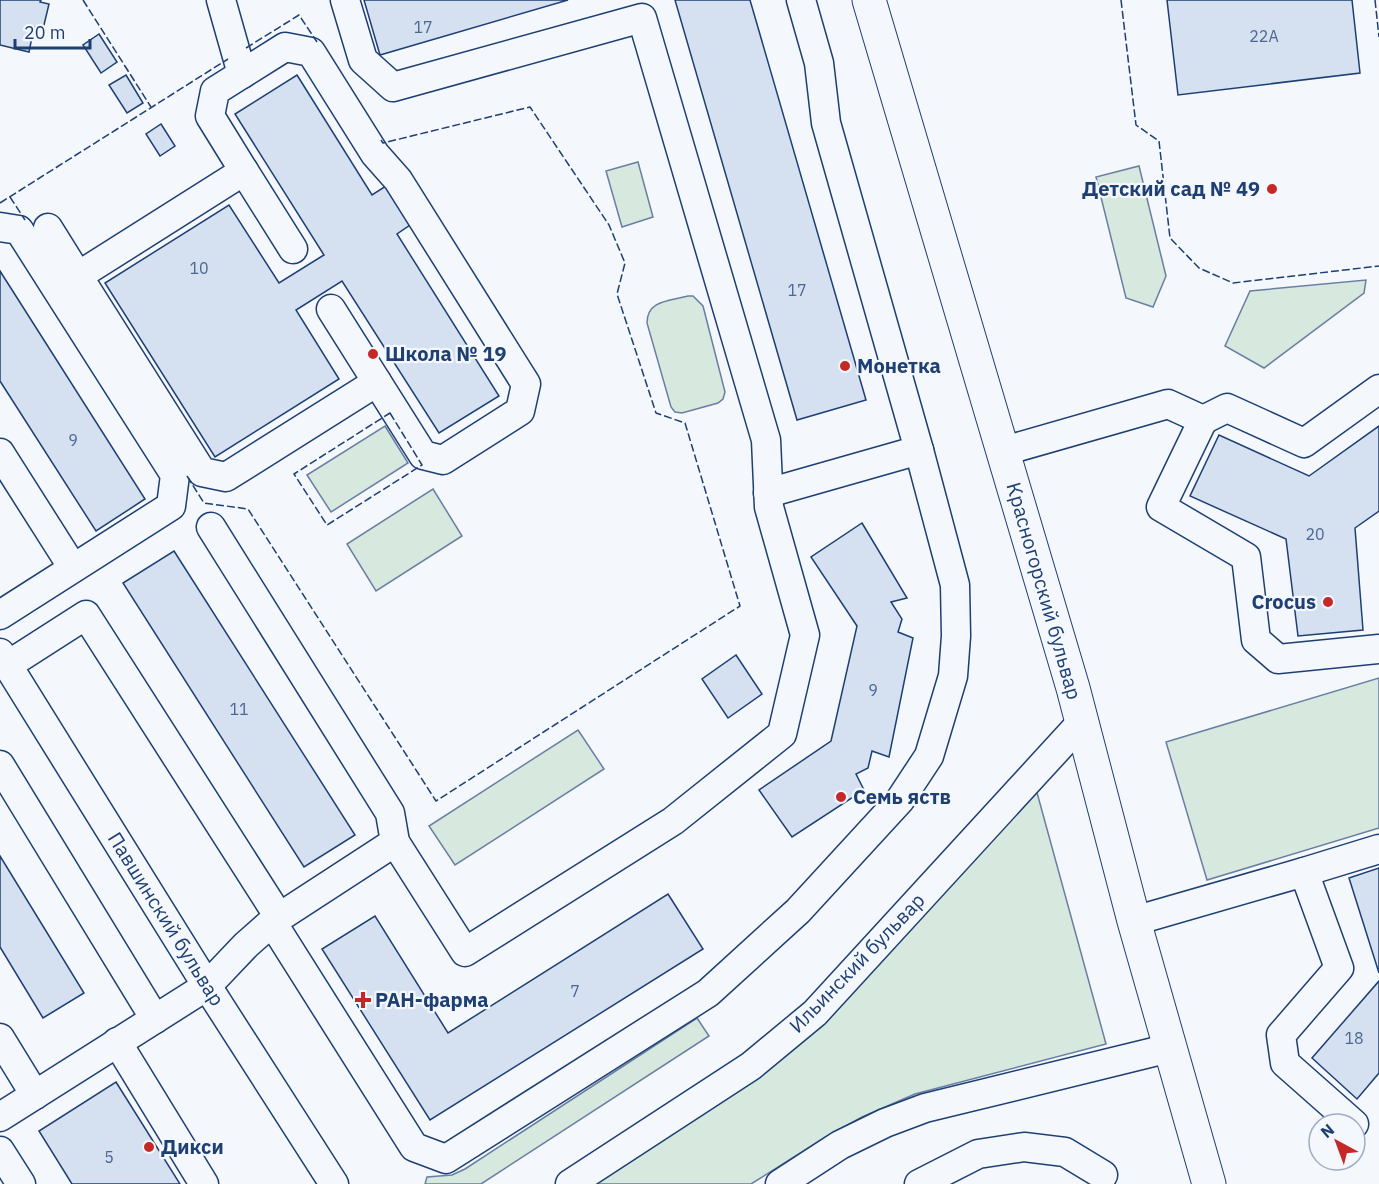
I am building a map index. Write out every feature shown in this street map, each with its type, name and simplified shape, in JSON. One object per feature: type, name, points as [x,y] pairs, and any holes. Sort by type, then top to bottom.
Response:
[{"type":"main road","name":"Красногорский бульвар","points":[[869,0],[1073,688],[1134,921],[1209,1184]]},
{"type":"street","points":[[221,0],[242,74]]},
{"type":"street","points":[[211,527],[390,813],[395,842],[465,952],[673,820],[782,734],[806,636],[769,507],[766,440],[642,18],[393,87],[363,60],[345,0]]},
{"type":"street","points":[[4,659],[86,615],[414,1147],[446,1159],[708,993],[798,911],[900,800],[929,756],[953,676],[956,636],[955,585],[920,450],[826,123],[819,63],[801,0]]},
{"type":"street","points":[[293,249],[210,116],[215,91],[285,47],[311,52],[375,154],[398,180],[526,384],[520,411],[443,460],[423,455],[331,309]]},
{"type":"street","points":[[78,276],[244,171]]},
{"type":"street","points":[[0,227],[18,230],[175,475],[171,506],[0,615]]},
{"type":"street","points":[[48,228],[201,472],[226,477],[377,382]]},
{"type":"street","points":[[1379,389],[1304,443],[1227,408],[1203,420],[1161,507],[1246,557],[1256,640],[1278,659],[1379,649]]},
{"type":"street","points":[[1004,451],[1168,404],[1203,420]]},
{"type":"street","points":[[768,493],[920,450]]},
{"type":"street","points":[[0,453],[74,568]]},
{"type":"street","name":"Павшинский бульвар","points":[[4,659],[207,986],[334,1184]]},
{"type":"street","name":"Ильинский бульвар","points":[[570,1184],[752,1066],[815,1013],[1081,723]]},
{"type":"street","points":[[0,765],[155,1019]]},
{"type":"street","points":[[0,1117],[207,986],[246,945],[275,919],[395,842]]},
{"type":"street","points":[[1134,921],[1379,849]]},
{"type":"street","points":[[1304,872],[1339,968],[1281,1035],[1285,1063],[1340,1112]]},
{"type":"street","points":[[0,1038],[35,1095]]},
{"type":"street","points":[[117,1042],[204,1184]]},
{"type":"street","points":[[780,1184],[840,1145],[885,1123],[925,1108],[1170,1048]]},
{"type":"street","points":[[920,1184],[978,1154],[1024,1147],[1065,1152],[1103,1175]]},
{"type":"street","points":[[0,1151],[21,1184]]},
{"type":"shaded area","points":[[638,162],[653,217],[622,227],[606,171]]},
{"type":"shaded area","points":[[1139,166],[1166,276],[1153,307],[1126,298],[1096,177]]},
{"type":"shaded area","points":[[1366,280],[1364,293],[1264,368],[1225,346],[1250,291]]},
{"type":"shaded area","points":[[693,296],[703,306],[725,392],[723,399],[718,403],[682,413],[675,412],[671,407],[647,323],[648,315],[655,306]]},
{"type":"shaded area","points":[[385,426],[408,463],[331,512],[307,475]]},
{"type":"shaded area","points":[[433,489],[462,536],[376,591],[347,544]]},
{"type":"shaded area","points":[[1379,678],[1379,828],[1207,880],[1166,742]]},
{"type":"shaded area","points":[[578,730],[604,769],[455,865],[429,826]]},
{"type":"shaded area","points":[[1036,789],[1106,1044],[915,1094],[862,1117],[751,1184],[590,1184],[758,1074]]},
{"type":"shaded area","points":[[697,1018],[709,1036],[481,1184],[425,1184],[427,1177],[452,1175],[465,1169]]},
{"type":"building","points":[[0,0],[41,0],[40,2],[49,4],[43,29],[34,27],[29,52],[0,45]]},
{"type":"building","points":[[364,0],[568,0],[380,55]]},
{"type":"building","points":[[675,0],[750,0],[866,400],[797,420]]},
{"type":"building","points":[[1167,0],[1352,0],[1360,73],[1178,95]]},
{"type":"building","points":[[99,34],[117,62],[101,73],[83,45]]},
{"type":"building","points":[[126,75],[143,103],[127,113],[109,85]]},
{"type":"building","points":[[297,75],[372,195],[389,184],[413,223],[397,234],[499,396],[439,433],[342,281],[296,310],[339,379],[215,457],[105,283],[229,205],[279,283],[324,255],[235,114]]},
{"type":"building","points":[[161,124],[175,146],[160,156],[146,134]]},
{"type":"building","points":[[0,271],[145,499],[96,531],[0,381]]},
{"type":"building","points":[[1379,426],[1379,511],[1355,528],[1363,630],[1298,636],[1286,539],[1190,496],[1219,435],[1309,476]]},
{"type":"building","points":[[862,523],[907,598],[891,602],[902,619],[898,632],[913,638],[889,757],[872,751],[868,768],[856,774],[864,790],[792,837],[759,790],[831,741],[857,626],[811,557]]},
{"type":"building","points":[[174,551],[355,835],[304,867],[123,583]]},
{"type":"building","points":[[736,655],[762,694],[728,718],[702,679]]},
{"type":"building","points":[[0,856],[84,993],[43,1018],[0,947]]},
{"type":"building","points":[[1379,868],[1379,973],[1349,878]]},
{"type":"building","points":[[668,894],[703,949],[430,1120],[322,949],[375,916],[448,1033]]},
{"type":"building","points":[[1379,981],[1379,1073],[1357,1099],[1312,1058]]},
{"type":"building","points":[[116,1082],[180,1184],[72,1184],[39,1131]]},
{"type":"fence","points":[[83,0],[151,107]]},
{"type":"fence","points":[[1121,0],[1136,125],[1159,141],[1170,238],[1199,268],[1233,283],[1379,266]]},
{"type":"fence","points":[[1375,0],[1379,37]]},
{"type":"fence","points":[[246,48],[299,15],[317,42]]},
{"type":"fence","points":[[0,203],[228,59]]},
{"type":"fence","points":[[187,476],[204,503],[248,509],[436,801],[740,606],[685,423],[656,413],[617,294],[625,263],[609,225],[530,107],[383,143],[381,140]]},
{"type":"fence","points":[[10,197],[25,220]]},
{"type":"fence","points":[[390,413],[422,465],[327,525],[294,474],[390,413]]},
{"type":"place","name":"Детский сад № 49","points":[[1272,189]]},
{"type":"place","name":"Школа № 19","points":[[373,354]]},
{"type":"place","name":"Монетка","points":[[845,366]]},
{"type":"place","name":"Crocus","points":[[1328,602]]},
{"type":"place","name":"Семь яств","points":[[841,797]]},
{"type":"place","name":"РАН-фарма","points":[[363,1000]]},
{"type":"place","name":"Дикси","points":[[149,1147]]}]
